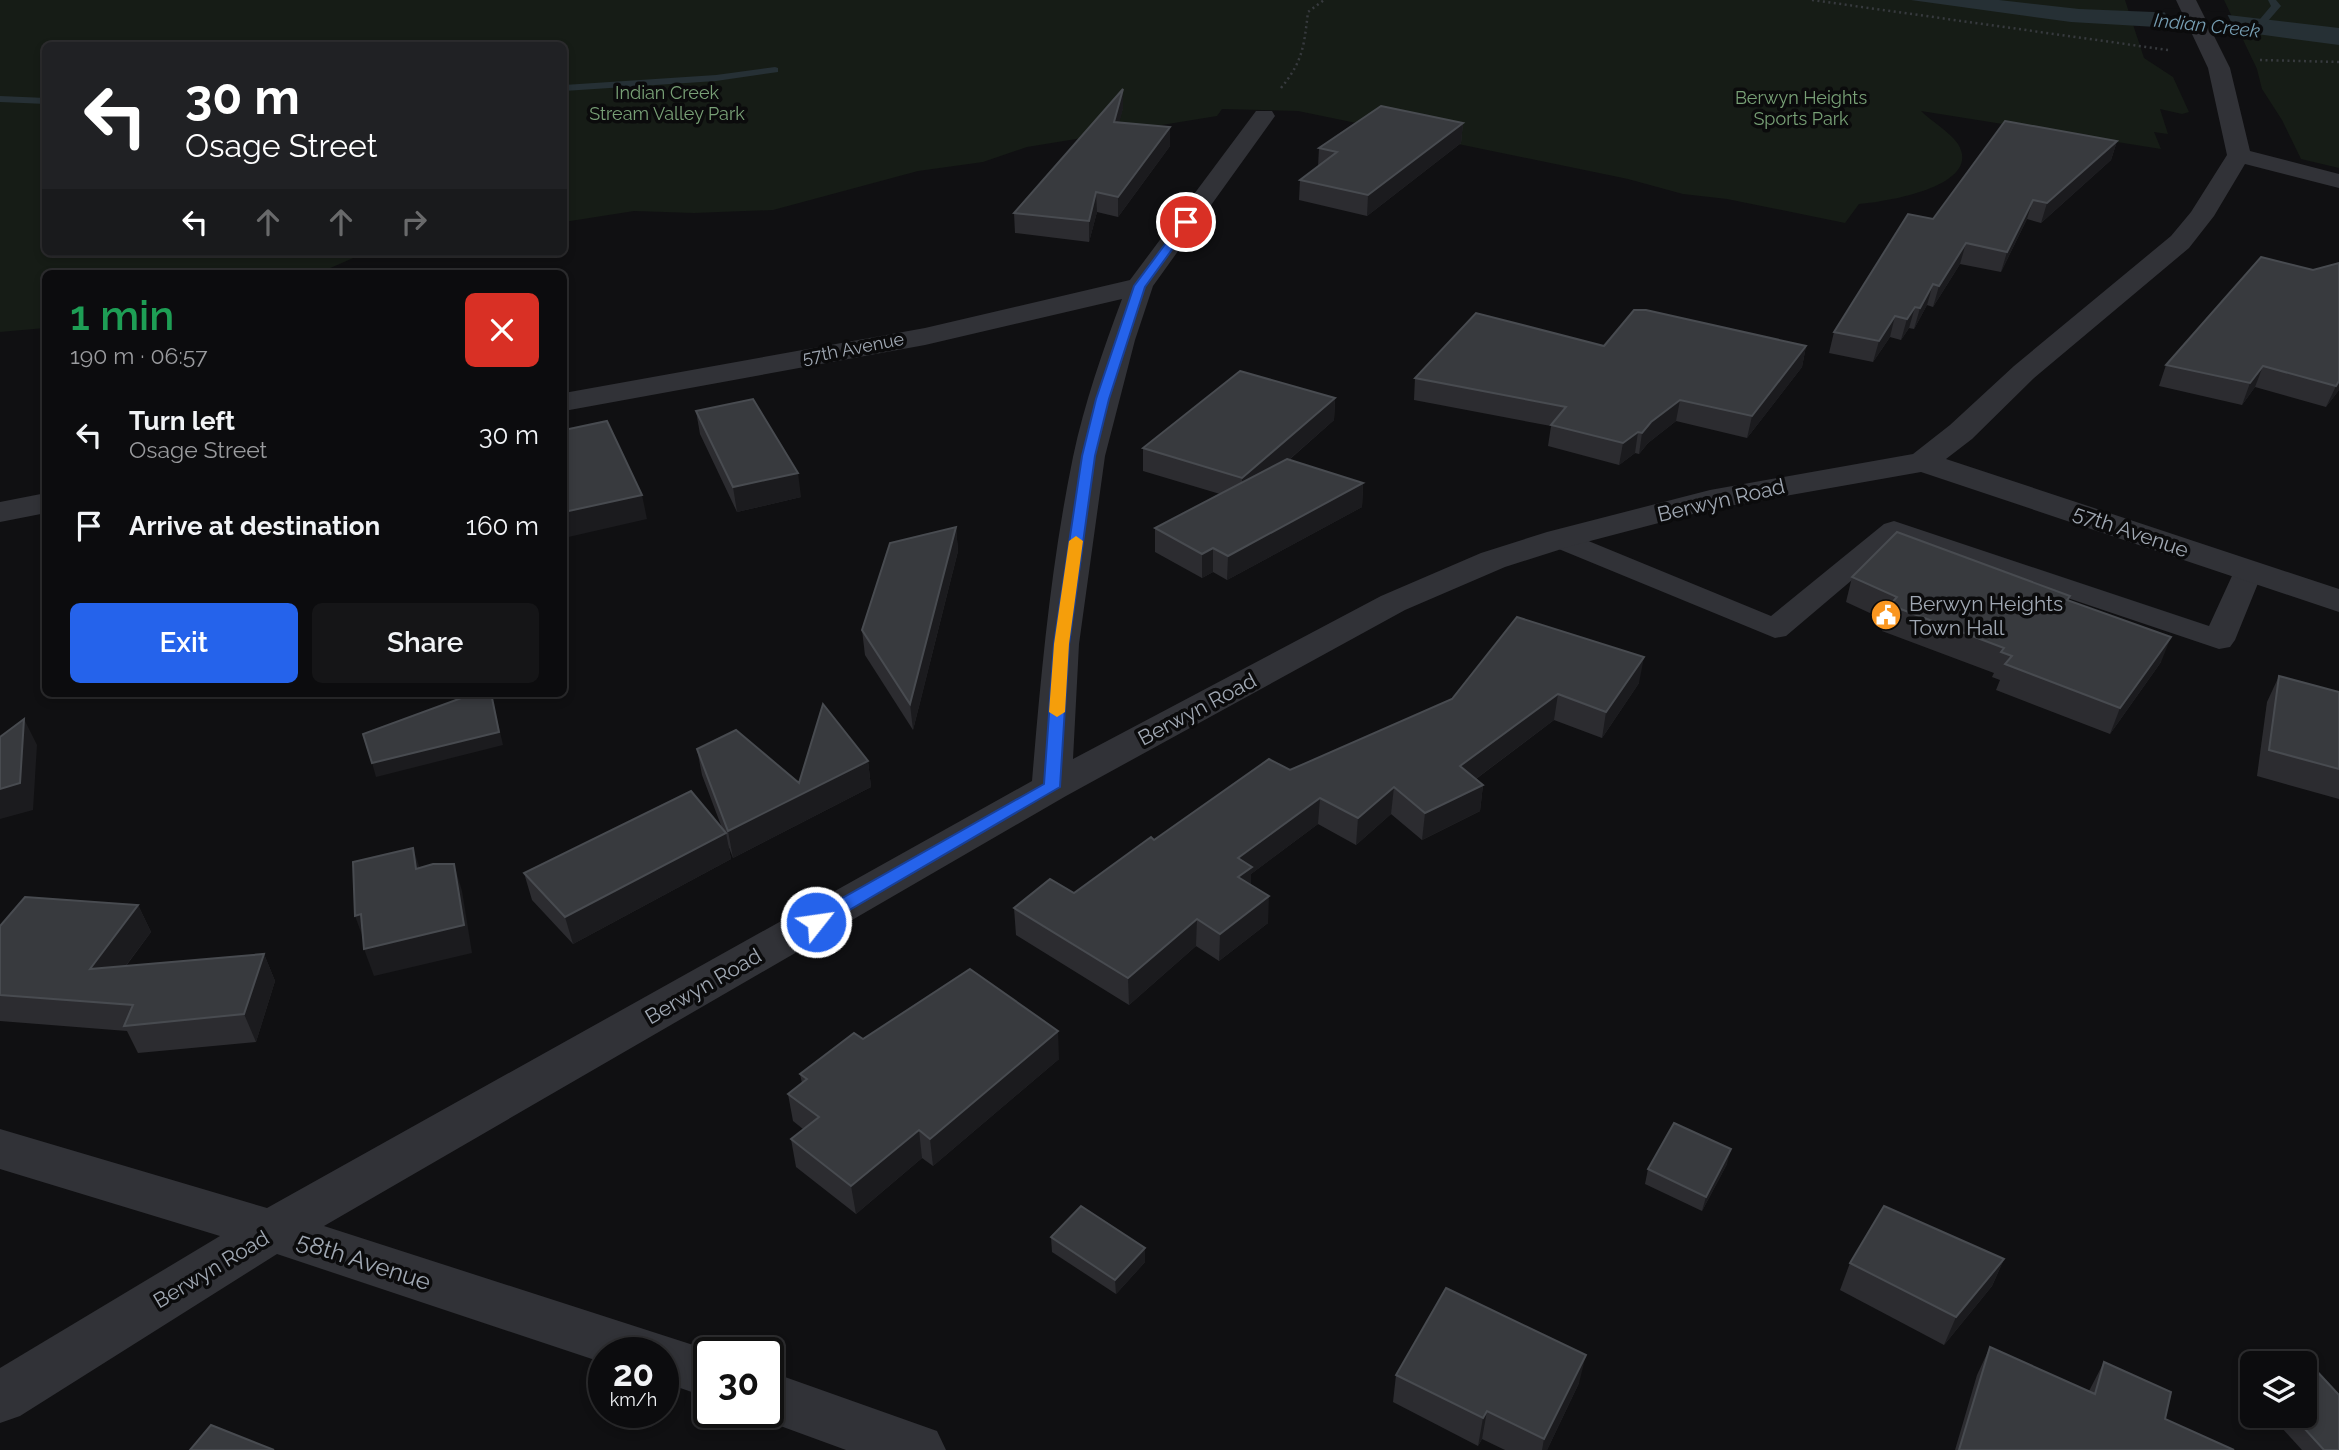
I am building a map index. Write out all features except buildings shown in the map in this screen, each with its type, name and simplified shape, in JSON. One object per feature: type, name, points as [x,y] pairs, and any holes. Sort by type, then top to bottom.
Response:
[{"type":"street","points":[[2188,4],[2219,68],[2239,155],[2339,181]]},
{"type":"street","points":[[1052,787],[1061,644],[1088,456],[1103,399],[1140,286],[1264,116]]},
{"type":"street","name":"Berwyn Road","points":[[0,1398],[272,1231],[1052,787],[1393,603],[1493,560],[1559,539],[1710,500],[1923,461],[1961,432],[2024,372],[2180,242],[2201,216],[2239,155]]},
{"type":"street","name":"57th Avenue","points":[[567,401],[981,324],[1065,307],[1140,286]]},
{"type":"street","name":"57th Avenue","points":[[1923,461],[2339,601]]},
{"type":"street","points":[[0,512],[42,504]]},
{"type":"street","name":"58th Avenue","points":[[0,1149],[272,1231],[597,1337]]},
{"type":"street","points":[[784,1402],[917,1450]]},
{"type":"lane","points":[[1559,539],[1775,629],[1894,530],[2219,640],[2248,571]]},
{"type":"path","points":[[1264,116],[1303,55],[1308,12],[1324,0]]},
{"type":"path","points":[[1812,0],[2166,50]]},
{"type":"path","points":[[2262,61],[2339,62]]},
{"type":"green space","points":[[0,0],[2125,0],[2144,58],[2173,77],[2189,112],[2182,114],[2160,109],[2168,134],[2154,132],[2161,149],[1921,111],[1958,144],[1962,159],[1957,171],[1927,189],[1888,200],[1859,204],[1845,223],[1727,199],[1683,194],[1628,179],[1298,111],[1222,109],[1217,116],[1027,147],[983,162],[918,171],[773,210],[694,213],[634,211],[567,222],[567,42],[42,42],[42,256],[358,256],[326,270],[42,270],[42,328],[0,332]]},
{"type":"green space","points":[[2224,0],[2339,0],[2339,168],[2301,159],[2282,120],[2262,89],[2257,69]]},
{"type":"water","name":"Indian Creek","points":[[1911,0],[1999,0],[2079,9],[2228,15],[2339,28],[2339,45],[2242,32],[2071,22]]},
{"type":"pier","points":[[2163,8],[2226,12],[2238,35],[2173,31]]},
{"type":"waterway","points":[[2258,27],[2276,6],[2272,0]]},
{"type":"waterway","points":[[567,88],[716,78],[775,70]]},
{"type":"waterway","points":[[0,99],[42,101]]},
{"type":"slow traffic","points":[[1057,712],[1061,644],[1076,541]]},
{"type":"place","name":"Berwyn Heights Town Hall","points":[[1886,615]]},
{"type":"route","points":[[816,922],[1052,787],[1061,644],[1088,456],[1121,340],[1140,286],[1186,222]]},
{"type":"park label","name":"Indian Creek Stream Valley Park","points":[[667,102]]},
{"type":"park label","name":"Berwyn Heights Sports Park","points":[[1801,107]]}]
